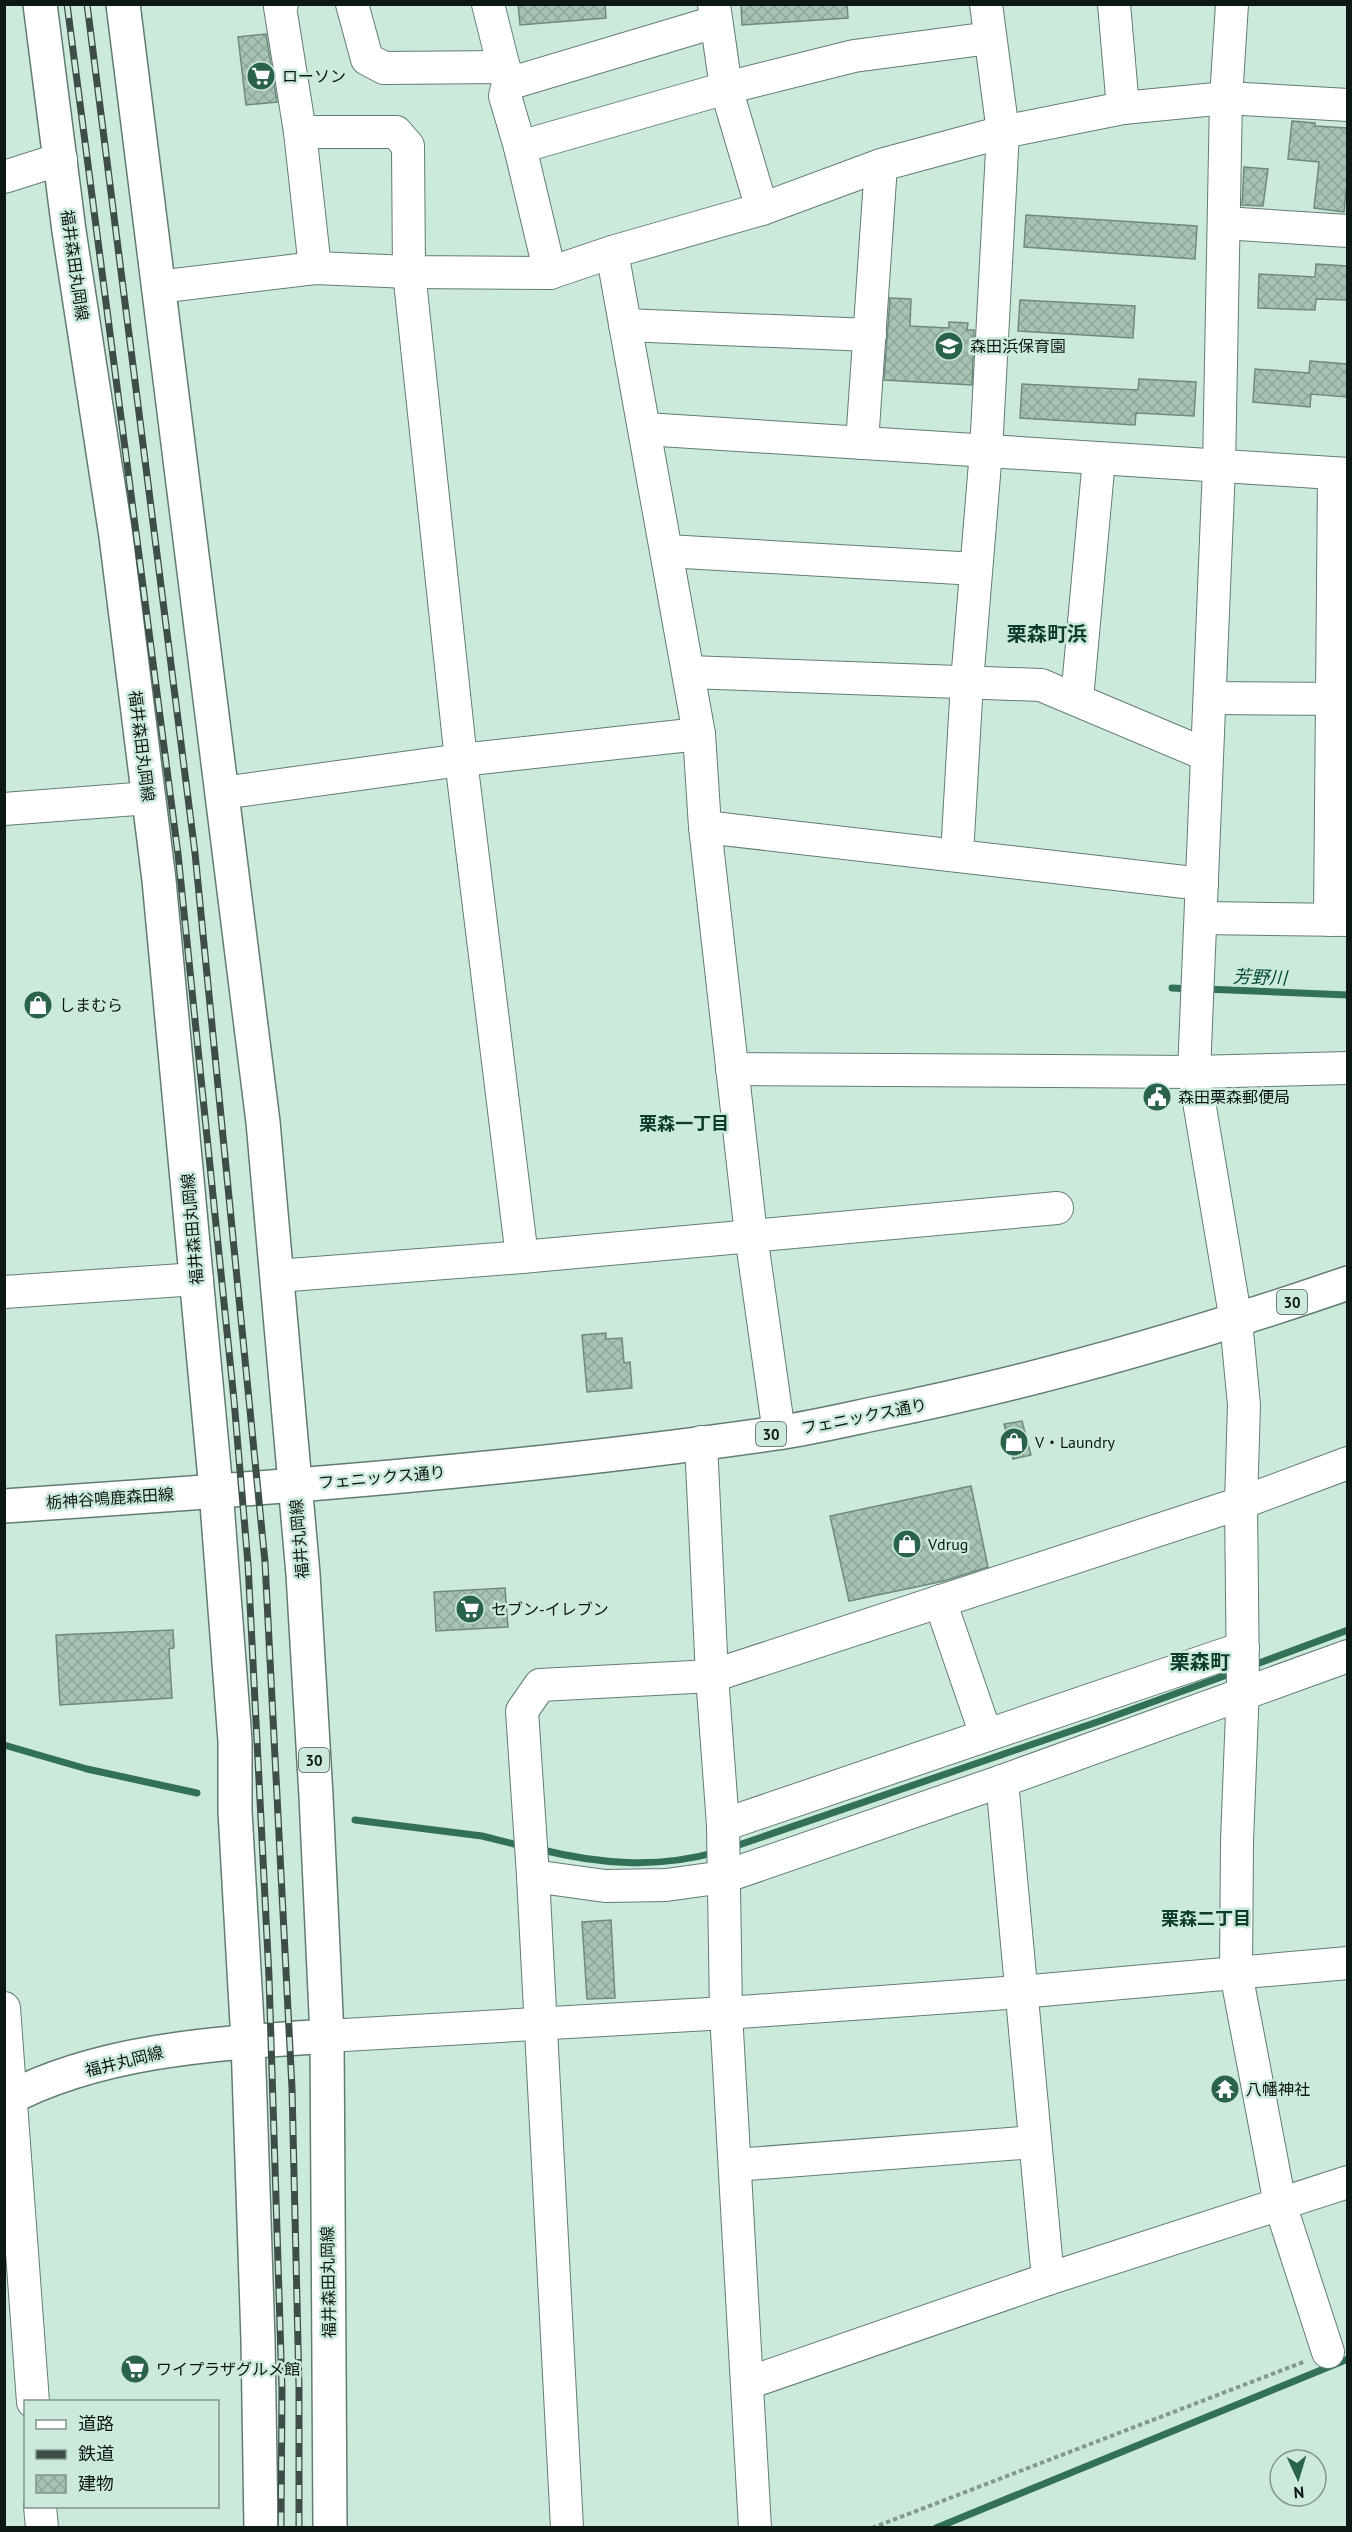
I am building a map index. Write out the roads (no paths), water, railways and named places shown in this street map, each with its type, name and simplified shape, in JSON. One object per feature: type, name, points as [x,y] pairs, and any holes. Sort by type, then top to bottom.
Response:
[{"type":"main road","name":"福井森田丸岡線","points":[[40,4],[69,231],[116,536],[149,798],[216,1490]]},
{"type":"main road","points":[[123,4],[263,1122],[294,1485]]},
{"type":"main road","name":"フェニックス通り","points":[[294,1485],[510,1466],[780,1433],[921,1404],[1058,1372],[1236,1321],[1347,1283]]},
{"type":"main road","name":"福井丸岡線","points":[[8,2099],[53,2080],[134,2057],[175,2049],[248,2041],[327,2036],[315,1772],[303,1574],[294,1485],[216,1490]]},
{"type":"main road","points":[[216,1490],[235,1742],[235,1811],[248,2041],[258,2340],[261,2528]]},
{"type":"main road","name":"栃神谷鳴鹿森田線","points":[[4,1506],[216,1490]]},
{"type":"main road","name":"福井森田丸岡線","points":[[327,2036],[330,2528]]},
{"type":"street","points":[[282,4],[280,7],[300,132],[315,268]]},
{"type":"street","points":[[352,4],[368,59],[384,68],[506,75],[714,13],[726,88],[762,209]]},
{"type":"street","points":[[488,4],[506,75],[505,96],[520,147],[550,273]]},
{"type":"street","points":[[957,855],[967,682],[986,452],[1003,132],[986,4]]},
{"type":"street","points":[[1114,4],[1123,108]]},
{"type":"street","points":[[1232,4],[1226,98],[1219,467],[1194,1072],[1236,1321],[1244,1405],[1241,1503],[1243,1648],[1236,1973],[1280,2204],[1328,2352]]},
{"type":"street","points":[[520,147],[726,88],[854,56],[990,38]]},
{"type":"street","points":[[158,287],[315,268],[409,272],[550,273],[612,252],[762,209],[881,165],[1003,132],[1123,108],[1226,98],[1347,105]]},
{"type":"street","points":[[300,132],[396,132],[408,146],[409,272],[461,760],[522,1257]]},
{"type":"street","points":[[4,177],[61,159]]},
{"type":"street","points":[[862,443],[881,165]]},
{"type":"street","points":[[1224,223],[1347,231]]},
{"type":"street","points":[[612,252],[699,734],[705,827],[751,1235],[780,1433]]},
{"type":"street","points":[[625,325],[870,335]]},
{"type":"street","points":[[645,429],[1341,474],[1339,920],[1201,918]]},
{"type":"street","points":[[1077,699],[1099,459]]},
{"type":"street","points":[[667,551],[976,569]]},
{"type":"street","points":[[689,672],[1041,685],[1207,755]]},
{"type":"street","points":[[1210,698],[1340,699]]},
{"type":"street","points":[[222,793],[461,760],[699,734]]},
{"type":"street","points":[[4,809],[149,798]]},
{"type":"street","points":[[705,827],[1202,884]]},
{"type":"street","points":[[732,1069],[1194,1072],[1347,1068]]},
{"type":"street","points":[[277,1276],[522,1257],[1058,1208]]},
{"type":"street","points":[[4,1292],[197,1279]]},
{"type":"street","points":[[701,1442],[712,1676],[723,1825],[726,2013],[755,2528]]},
{"type":"street","points":[[567,2528],[533,1876],[522,1711],[540,1685],[712,1676],[1241,1503],[1347,1463]]},
{"type":"street","points":[[940,1601],[986,1735]]},
{"type":"street","points":[[723,1825],[1243,1648]]},
{"type":"street","points":[[533,1876],[605,1886],[666,1885],[724,1876],[1002,1781],[1242,1690],[1347,1656]]},
{"type":"street","points":[[1002,1781],[1048,2278]]},
{"type":"street","points":[[327,2036],[726,2013],[1020,1992],[1347,1963]]},
{"type":"street","points":[[4,2008],[8,2099],[33,2400]]},
{"type":"street","points":[[735,2165],[1035,2142]]},
{"type":"street","points":[[748,2383],[1048,2278],[1347,2182]]},
{"type":"street","points":[[40,2508],[42,2528]]},
{"type":"waterway","name":"芳野川","points":[[1172,988],[1191,989]]},
{"type":"waterway","name":"芳野川","points":[[1205,989],[1348,995]]},
{"type":"waterway","points":[[1251,1666],[1348,1630]]},
{"type":"waterway","points":[[730,1848],[1103,1720],[1235,1672]]},
{"type":"waterway","points":[[4,1745],[87,1769],[197,1793]]},
{"type":"waterway","points":[[355,1820],[482,1836],[522,1846]]},
{"type":"waterway","points":[[538,1849],[583,1858],[628,1862],[672,1861],[717,1852]]},
{"type":"waterway","points":[[936,2528],[1348,2359]]},
{"type":"railway","points":[[67,4],[178,854],[234,1400],[248,1564],[269,1977],[282,2389],[281,2528]]},
{"type":"railway","points":[[87,4],[195,853],[265,1562],[292,2088],[299,2387],[299,2528]]},
{"type":"place","name":"ローソン","points":[[261,76]]},
{"type":"place","name":"森田浜保育園","points":[[949,346]]},
{"type":"place","name":"しまむら","points":[[38,1005]]},
{"type":"place","name":"森田栗森郵便局","points":[[1157,1097]]},
{"type":"place","name":"V・Laundry","points":[[1014,1442]]},
{"type":"place","name":"Vdrug","points":[[907,1544]]},
{"type":"place","name":"セブン-イレブン","points":[[470,1609]]},
{"type":"place","name":"八幡神社","points":[[1225,2089]]},
{"type":"place","name":"ワイプラザグルメ館","points":[[135,2369]]},
{"type":"district","name":"栗森町浜","points":[[1047,634]]},
{"type":"district","name":"栗森一丁目","points":[[684,1123]]},
{"type":"district","name":"栗森町","points":[[1200,1662]]},
{"type":"district","name":"栗森二丁目","points":[[1206,1918]]}]
